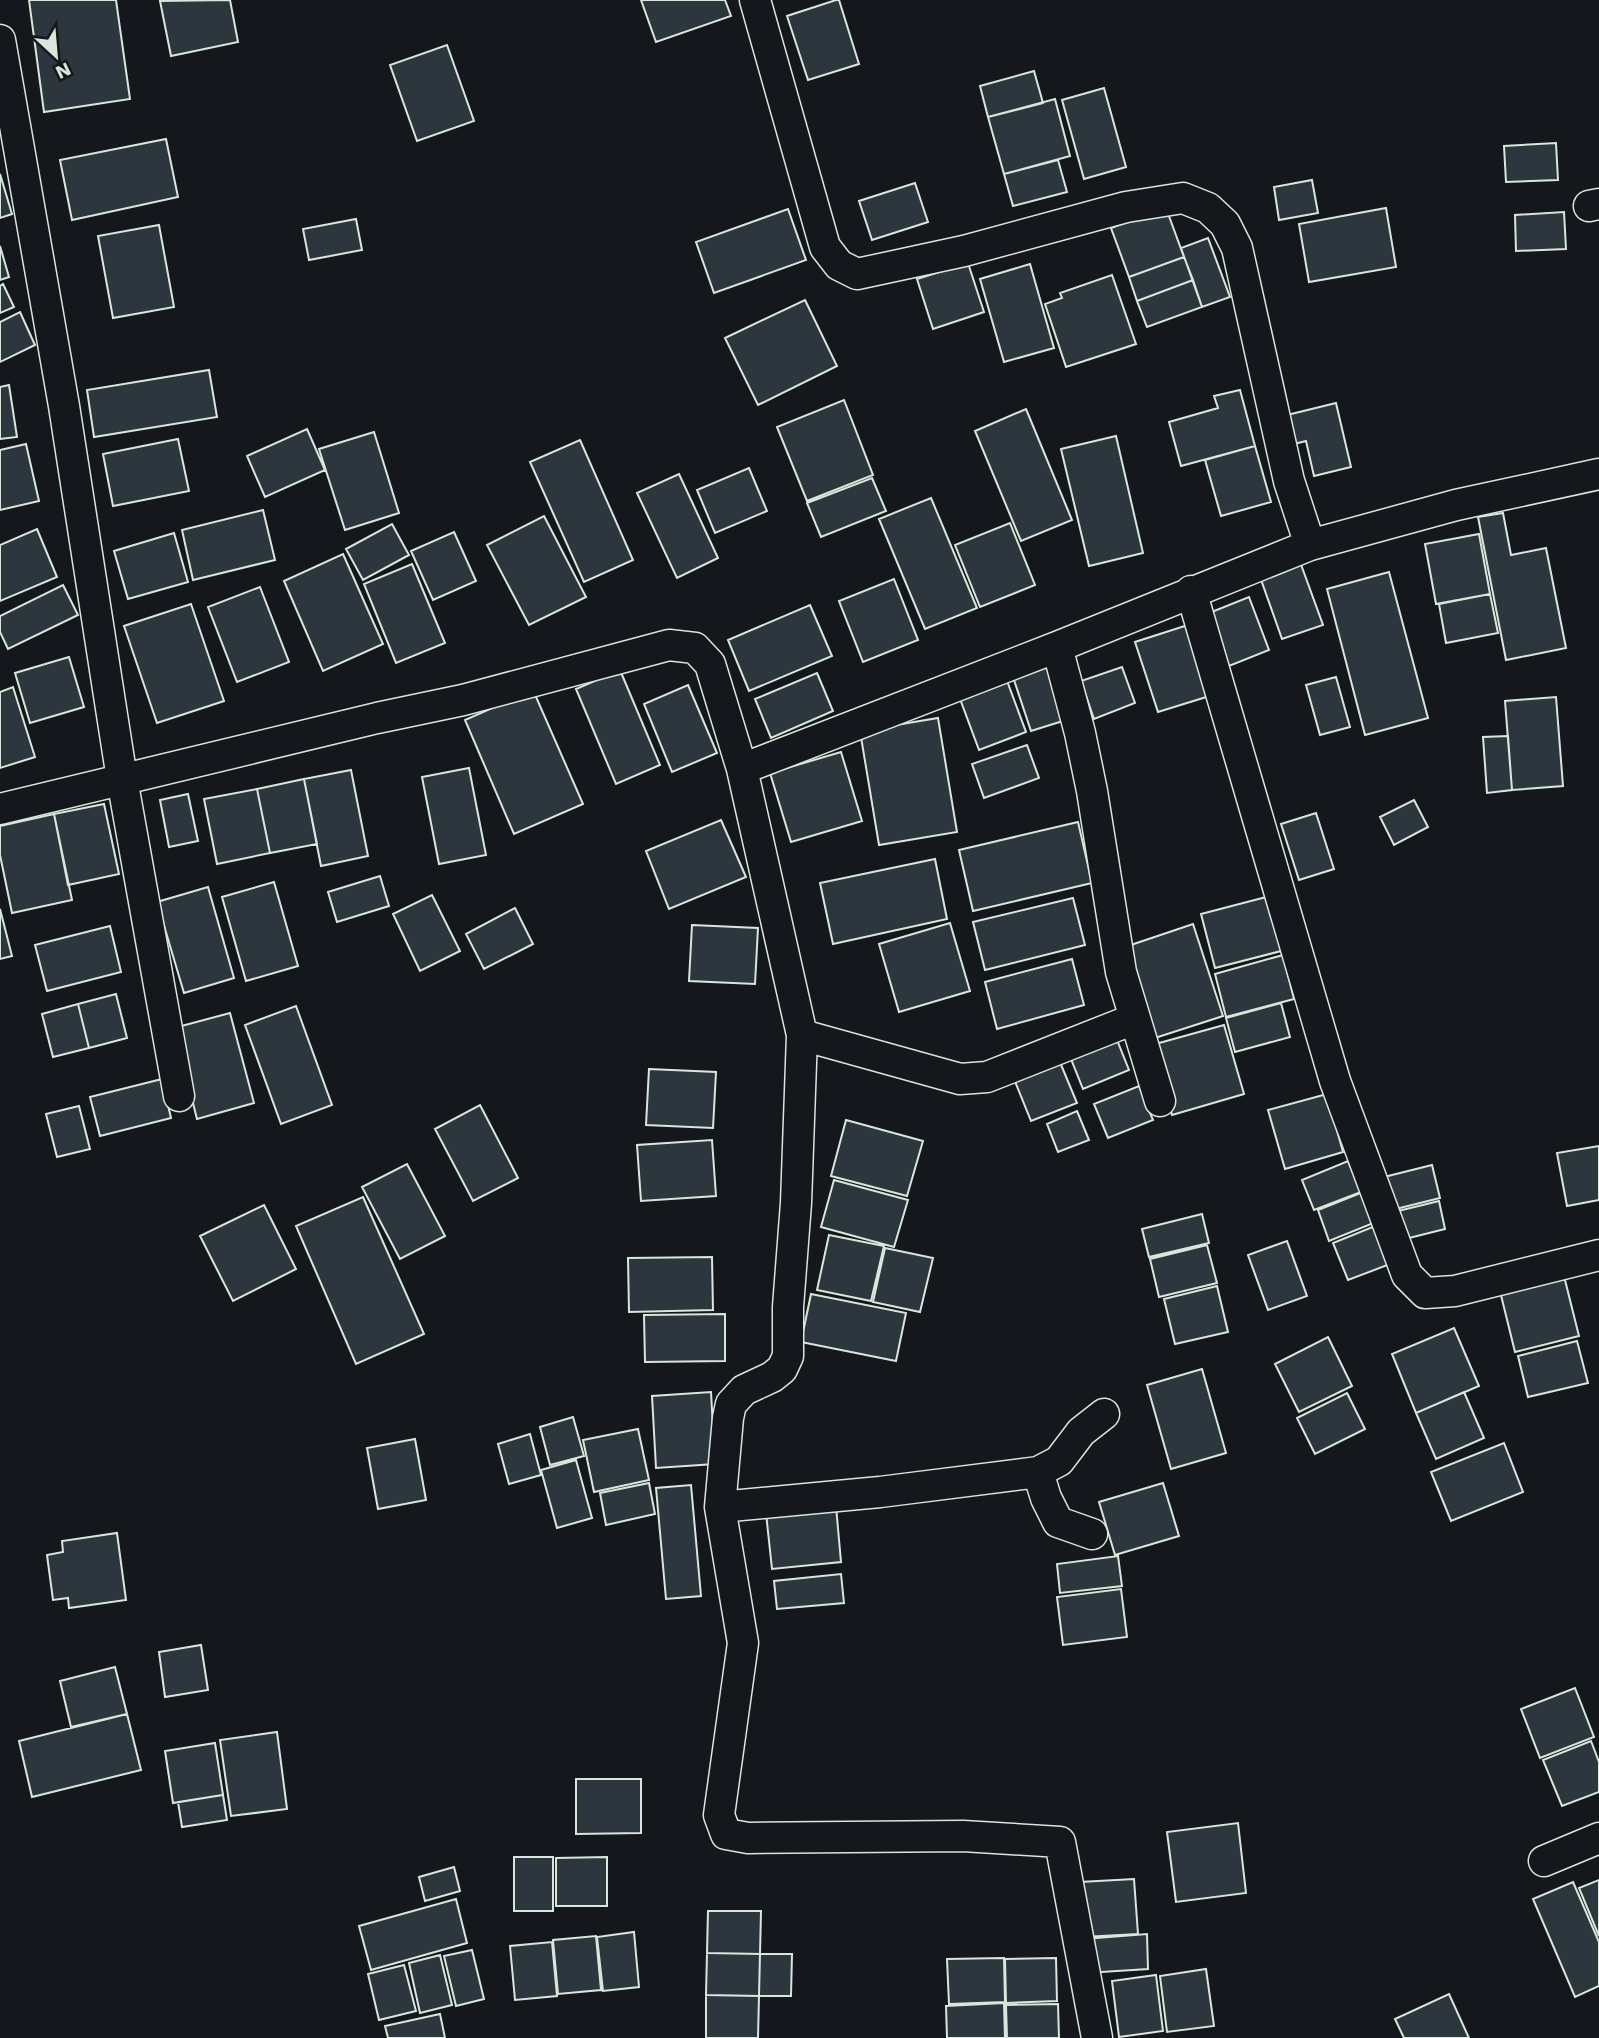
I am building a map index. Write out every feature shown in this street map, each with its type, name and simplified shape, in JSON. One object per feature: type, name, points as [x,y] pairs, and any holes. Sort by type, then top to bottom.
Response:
[{"type":"street","points":[[755,0],[825,247],[839,265],[857,274],[964,251],[1126,207],[1183,198],[1208,208],[1225,224],[1237,248],[1289,481],[1310,545]]},
{"type":"street","points":[[0,40],[64,406],[122,779],[179,1096]]},
{"type":"street","points":[[741,769],[1310,545],[1455,505],[1599,474]]},
{"type":"street","points":[[1191,591],[1335,1080],[1407,1275],[1425,1293],[1455,1291],[1599,1255]]},
{"type":"street","points":[[0,809],[377,718],[463,700],[669,645],[695,648],[710,664],[741,769],[802,1035],[796,1203],[788,1307],[788,1356],[782,1368],[772,1377],[744,1390],[731,1404],[720,1507],[743,1643],[719,1815],[726,1834],[748,1838],[963,1836],[1060,1842],[1097,2038]]},
{"type":"street","points":[[1057,646],[1092,791],[1121,972],[1160,1101]]},
{"type":"street","points":[[802,1035],[960,1079],[987,1077],[1134,1019]]},
{"type":"street","points":[[720,1507],[880,1492],[1038,1472],[1059,1461],[1081,1432],[1104,1414]]},
{"type":"street","points":[[1038,1472],[1046,1498],[1058,1522],[1092,1534]]},
{"type":"street","points":[[1544,1861],[1599,1838]]},
{"type":"building","points":[[29,0],[116,0],[130,99],[44,112]]},
{"type":"building","points":[[230,0],[238,42],[171,56],[160,1]]},
{"type":"building","points":[[641,0],[725,0],[731,16],[656,42]]},
{"type":"building","points":[[839,0],[859,64],[808,80],[787,16]]},
{"type":"building","points":[[447,45],[474,121],[417,141],[390,65]]},
{"type":"building","points":[[1034,71],[1043,103],[988,117],[980,86]]},
{"type":"building","points":[[1104,88],[1126,167],[1084,179],[1062,100]]},
{"type":"building","points":[[1055,99],[1070,156],[1004,174],[988,117]]},
{"type":"building","points":[[166,139],[178,197],[72,220],[60,160]]},
{"type":"building","points":[[1556,143],[1558,180],[1506,182],[1504,146]]},
{"type":"building","points":[[1058,160],[1067,192],[1013,206],[1004,174]]},
{"type":"building","points":[[0,174],[12,214],[0,218]]},
{"type":"building","points":[[1312,180],[1318,213],[1279,220],[1274,187]]},
{"type":"building","points":[[915,183],[928,222],[872,240],[859,201]]},
{"type":"building","points":[[1166,208],[1184,257],[1129,277],[1111,228]]},
{"type":"building","points":[[1386,208],[1396,267],[1309,282],[1299,224]]},
{"type":"building","points":[[788,209],[806,260],[714,293],[696,242]]},
{"type":"building","points":[[1564,212],[1566,249],[1516,251],[1515,215]]},
{"type":"building","points":[[356,219],[362,250],[309,260],[303,229]]},
{"type":"building","points":[[159,225],[174,307],[113,318],[98,236]]},
{"type":"building","points":[[1208,238],[1230,297],[1202,307],[1181,248]]},
{"type":"building","points":[[0,246],[9,277],[0,280]]},
{"type":"building","points":[[1184,257],[1193,280],[1137,301],[1129,277]]},
{"type":"building","points":[[968,263],[984,312],[933,329],[917,279]]},
{"type":"building","points":[[1030,264],[1054,348],[1004,362],[980,279]]},
{"type":"building","points":[[1112,275],[1136,344],[1066,367],[1045,304],[1062,298],[1060,293]]},
{"type":"building","points":[[1193,280],[1202,307],[1147,327],[1137,301]]},
{"type":"building","points":[[3,284],[14,307],[0,313],[0,286]]},
{"type":"building","points":[[805,300],[837,366],[758,405],[725,338]]},
{"type":"building","points":[[20,312],[35,345],[0,362],[0,322]]},
{"type":"building","points":[[209,370],[217,417],[94,437],[87,390]]},
{"type":"building","points":[[9,385],[17,437],[0,439],[0,387]]},
{"type":"building","points":[[1240,390],[1255,446],[1181,466],[1169,422],[1218,408],[1214,396]]},
{"type":"building","points":[[844,400],[873,475],[807,501],[777,427]]},
{"type":"building","points":[[1336,403],[1351,467],[1314,476],[1306,441],[1290,445],[1283,416]]},
{"type":"building","points":[[1026,409],[1072,520],[1021,541],[975,431]]},
{"type":"building","points":[[307,429],[325,470],[265,497],[247,456]]},
{"type":"building","points":[[374,432],[399,513],[345,530],[319,449]]},
{"type":"building","points":[[1116,436],[1143,553],[1089,566],[1061,449]]},
{"type":"building","points":[[178,439],[189,491],[113,506],[103,454]]},
{"type":"building","points":[[580,440],[633,560],[584,582],[530,462]]},
{"type":"building","points":[[26,444],[39,501],[0,510],[0,450]]},
{"type":"building","points":[[1255,446],[1271,502],[1221,516],[1205,460]]},
{"type":"building","points":[[749,468],[767,511],[715,533],[697,490]]},
{"type":"building","points":[[679,474],[718,558],[677,578],[637,493]]},
{"type":"building","points":[[872,478],[886,511],[821,537],[807,503]]},
{"type":"building","points":[[931,498],[977,608],[925,629],[879,519]]},
{"type":"building","points":[[263,510],[275,560],[193,580],[182,530]]},
{"type":"building","points":[[1503,513],[1511,555],[1546,548],[1566,648],[1506,660],[1478,517]]},
{"type":"building","points":[[544,516],[586,597],[529,625],[487,545]]},
{"type":"building","points":[[1010,523],[1035,585],[980,607],[955,545]]},
{"type":"building","points":[[392,524],[409,555],[363,580],[346,549]]},
{"type":"building","points":[[37,529],[57,577],[0,601],[0,545]]},
{"type":"building","points":[[454,532],[476,581],[433,600],[411,551]]},
{"type":"building","points":[[174,533],[188,582],[128,599],[114,551]]},
{"type":"building","points":[[1479,534],[1490,594],[1436,604],[1425,544]]},
{"type":"building","points":[[343,554],[383,644],[323,671],[284,581]]},
{"type":"building","points":[[1299,559],[1323,625],[1282,639],[1259,574]]},
{"type":"building","points":[[412,564],[445,643],[396,663],[364,584]]},
{"type":"building","points":[[1389,572],[1428,718],[1365,735],[1327,589]]},
{"type":"building","points":[[894,579],[918,640],[863,662],[839,601]]},
{"type":"building","points":[[63,585],[78,615],[8,649],[0,632],[0,616]]},
{"type":"building","points":[[260,587],[289,662],[237,682],[208,607]]},
{"type":"building","points":[[1490,594],[1498,633],[1446,643],[1439,604]]},
{"type":"building","points":[[1249,597],[1269,650],[1229,666],[1209,613]]},
{"type":"building","points":[[191,604],[224,701],[157,723],[124,626]]},
{"type":"building","points":[[810,605],[832,656],[749,691],[728,640]]},
{"type":"building","points":[[1194,623],[1216,694],[1158,712],[1135,642]]},
{"type":"building","points":[[69,657],[84,707],[30,723],[15,673]]},
{"type":"building","points":[[1049,665],[1066,720],[1031,731],[1013,677]]},
{"type":"building","points":[[1122,667],[1135,703],[1094,719],[1081,681]]},
{"type":"building","points":[[620,670],[660,765],[616,784],[576,689]]},
{"type":"building","points":[[1003,670],[1026,732],[979,750],[956,688]]},
{"type":"building","points":[[817,673],[833,711],[771,738],[755,699]]},
{"type":"building","points":[[1336,677],[1350,727],[1320,735],[1306,685]]},
{"type":"building","points":[[688,685],[717,753],[672,772],[644,704]]},
{"type":"building","points":[[13,687],[35,757],[0,768],[0,692]]},
{"type":"building","points":[[533,690],[583,804],[514,834],[465,720]]},
{"type":"building","points":[[1556,697],[1563,786],[1512,790],[1505,701]]},
{"type":"building","points":[[938,718],[957,832],[879,845],[860,731]]},
{"type":"building","points":[[1508,736],[1512,790],[1487,793],[1483,737]]},
{"type":"building","points":[[1027,745],[1039,778],[984,798],[972,764]]},
{"type":"building","points":[[841,752],[862,821],[791,842],[770,773]]},
{"type":"building","points":[[469,768],[486,855],[439,864],[422,777]]},
{"type":"building","points":[[351,770],[368,856],[321,866],[304,779]]},
{"type":"building","points":[[304,779],[317,844],[270,853],[257,789]]},
{"type":"building","points":[[257,789],[270,853],[217,864],[204,799]]},
{"type":"building","points":[[188,794],[198,841],[169,847],[160,800]]},
{"type":"building","points":[[1414,800],[1428,827],[1394,845],[1380,817]]},
{"type":"building","points":[[104,804],[119,874],[68,885],[54,814]]},
{"type":"building","points":[[1316,813],[1334,869],[1299,880],[1281,824]]},
{"type":"building","points":[[54,814],[72,900],[12,913],[0,855],[0,826]]},
{"type":"building","points":[[721,820],[746,877],[669,909],[646,851]]},
{"type":"building","points":[[1078,822],[1092,883],[973,911],[959,850]]},
{"type":"building","points":[[935,859],[947,919],[833,944],[820,883]]},
{"type":"building","points":[[380,876],[389,906],[337,922],[328,892]]},
{"type":"building","points":[[274,882],[298,966],[246,981],[222,897]]},
{"type":"building","points":[[208,887],[234,978],[184,993],[157,902]]},
{"type":"building","points":[[432,895],[460,951],[420,971],[393,914]]},
{"type":"building","points":[[1270,896],[1285,950],[1215,968],[1201,914]]},
{"type":"building","points":[[1073,898],[1085,945],[985,970],[973,922]]},
{"type":"building","points":[[515,908],[533,944],[484,969],[466,934]]},
{"type":"building","points":[[0,909],[12,956],[0,959]]},
{"type":"building","points":[[950,923],[970,991],[899,1012],[879,944]]},
{"type":"building","points":[[1193,924],[1223,1016],[1155,1038],[1125,947]]},
{"type":"building","points":[[692,925],[758,928],[755,984],[689,981]]},
{"type":"building","points":[[110,926],[121,972],[47,991],[35,945]]},
{"type":"building","points":[[1283,955],[1294,999],[1226,1017],[1215,974]]},
{"type":"building","points":[[1072,959],[1084,1005],[997,1029],[985,982]]},
{"type":"building","points":[[116,994],[127,1038],[89,1048],[78,1004]]},
{"type":"building","points":[[1281,1003],[1290,1037],[1235,1052],[1226,1018]]},
{"type":"building","points":[[78,1004],[89,1048],[53,1057],[42,1014]]},
{"type":"building","points":[[296,1006],[332,1105],[281,1124],[245,1025]]},
{"type":"building","points":[[230,1013],[254,1103],[197,1119],[174,1028]]},
{"type":"building","points":[[1224,1025],[1244,1094],[1172,1115],[1152,1045]]},
{"type":"building","points":[[1115,1035],[1129,1070],[1083,1089],[1069,1054]]},
{"type":"building","points":[[1057,1055],[1077,1103],[1031,1121],[1012,1074]]},
{"type":"building","points":[[649,1069],[716,1072],[713,1128],[646,1125]]},
{"type":"building","points":[[162,1079],[171,1118],[100,1136],[90,1097]]},
{"type":"building","points":[[1139,1086],[1153,1120],[1108,1138],[1094,1104]]},
{"type":"building","points":[[1327,1094],[1343,1152],[1285,1169],[1268,1110]]},
{"type":"building","points":[[480,1105],[518,1178],[473,1201],[435,1129]]},
{"type":"building","points":[[79,1106],[90,1149],[57,1157],[46,1114]]},
{"type":"building","points":[[1077,1111],[1089,1140],[1058,1152],[1047,1124]]},
{"type":"building","points":[[846,1120],[923,1141],[907,1196],[831,1176]]},
{"type":"building","points":[[712,1140],[716,1196],[641,1201],[637,1145]]},
{"type":"building","points":[[1599,1146],[1599,1200],[1567,1206],[1557,1153]]},
{"type":"building","points":[[1348,1161],[1361,1192],[1314,1210],[1302,1180]]},
{"type":"building","points":[[407,1164],[445,1236],[400,1259],[362,1187]]},
{"type":"building","points":[[1432,1165],[1440,1198],[1392,1210],[1384,1177]]},
{"type":"building","points":[[834,1180],[908,1200],[894,1247],[821,1227]]},
{"type":"building","points":[[1363,1192],[1376,1222],[1329,1241],[1318,1210]]},
{"type":"building","points":[[363,1197],[424,1334],[356,1364],[296,1226]]},
{"type":"building","points":[[1439,1201],[1445,1229],[1401,1240],[1394,1212]]},
{"type":"building","points":[[264,1205],[296,1269],[233,1301],[200,1236]]},
{"type":"building","points":[[1202,1214],[1209,1243],[1149,1257],[1142,1229]]},
{"type":"building","points":[[1375,1226],[1390,1264],[1348,1280],[1333,1243]]},
{"type":"building","points":[[829,1235],[884,1246],[871,1301],[817,1290]]},
{"type":"building","points":[[1287,1241],[1307,1296],[1268,1310],[1248,1255]]},
{"type":"building","points":[[1207,1245],[1217,1283],[1159,1297],[1150,1259]]},
{"type":"building","points":[[885,1248],[933,1258],[920,1312],[873,1302]]},
{"type":"building","points":[[712,1257],[713,1310],[629,1312],[628,1258]]},
{"type":"building","points":[[1562,1268],[1579,1336],[1515,1352],[1498,1283]]},
{"type":"building","points":[[1217,1286],[1228,1332],[1175,1344],[1164,1299]]},
{"type":"building","points":[[811,1294],[906,1313],[896,1361],[801,1342]]},
{"type":"building","points":[[725,1314],[725,1361],[645,1362],[644,1315]]},
{"type":"building","points":[[1454,1328],[1479,1386],[1416,1413],[1392,1354]]},
{"type":"building","points":[[1328,1337],[1352,1386],[1299,1412],[1275,1364]]},
{"type":"building","points":[[1577,1341],[1588,1383],[1528,1397],[1518,1356]]},
{"type":"building","points":[[1202,1369],[1226,1453],[1171,1469],[1147,1385]]},
{"type":"building","points":[[711,1392],[715,1464],[656,1468],[652,1396]]},
{"type":"building","points":[[1464,1392],[1484,1438],[1436,1459],[1416,1413]]},
{"type":"building","points":[[1347,1393],[1365,1429],[1315,1454],[1297,1418]]},
{"type":"building","points":[[573,1417],[584,1456],[550,1465],[540,1427]]},
{"type":"building","points":[[638,1429],[649,1480],[594,1492],[583,1440]]},
{"type":"building","points":[[530,1434],[541,1475],[509,1484],[498,1444]]},
{"type":"building","points":[[415,1439],[426,1500],[378,1509],[367,1448]]},
{"type":"building","points":[[1504,1443],[1523,1492],[1451,1521],[1431,1472]]},
{"type":"building","points":[[576,1460],[592,1518],[557,1528],[541,1470]]},
{"type":"building","points":[[649,1483],[655,1514],[606,1525],[600,1493]]},
{"type":"building","points":[[1163,1483],[1179,1536],[1115,1555],[1099,1502]]},
{"type":"building","points":[[691,1485],[701,1596],[666,1599],[656,1488]]},
{"type":"building","points":[[836,1506],[841,1562],[772,1569],[766,1513]]},
{"type":"building","points":[[117,1533],[126,1600],[69,1608],[68,1598],[53,1600],[47,1555],[63,1552],[62,1541]]},
{"type":"building","points":[[1118,1556],[1122,1586],[1060,1593],[1057,1564]]},
{"type":"building","points":[[841,1574],[844,1603],[777,1609],[774,1581]]},
{"type":"building","points":[[1121,1589],[1127,1637],[1063,1645],[1057,1597]]},
{"type":"building","points":[[201,1645],[208,1690],[165,1697],[159,1652]]},
{"type":"building","points":[[115,1667],[127,1714],[71,1727],[60,1681]]},
{"type":"building","points":[[1575,1688],[1594,1737],[1540,1758],[1521,1709]]},
{"type":"building","points":[[127,1714],[141,1770],[32,1797],[19,1741]]},
{"type":"building","points":[[277,1732],[287,1809],[231,1816],[220,1740]]},
{"type":"building","points":[[1591,1741],[1599,1762],[1599,1792],[1562,1806],[1543,1760]]},
{"type":"building","points":[[215,1743],[223,1795],[173,1803],[165,1751]]},
{"type":"building","points":[[576,1779],[641,1779],[641,1833],[576,1834]]},
{"type":"building","points":[[223,1795],[227,1820],[182,1827],[178,1802]]},
{"type":"building","points":[[1238,1823],[1246,1893],[1176,1902],[1167,1832]]},
{"type":"building","points":[[514,1857],[553,1857],[553,1911],[514,1911]]},
{"type":"building","points":[[607,1857],[607,1906],[556,1906],[556,1858]]},
{"type":"building","points":[[454,1867],[460,1891],[425,1901],[419,1877]]},
{"type":"building","points":[[1134,1879],[1138,1934],[1083,1937],[1080,1882]]},
{"type":"building","points":[[1599,1880],[1599,1936],[1579,1888]]},
{"type":"building","points":[[1573,1882],[1599,1942],[1599,1986],[1575,1997],[1533,1899]]},
{"type":"building","points":[[456,1899],[467,1943],[371,1970],[359,1926]]},
{"type":"building","points":[[708,1911],[761,1911],[760,1954],[707,1953]]},
{"type":"building","points":[[634,1932],[639,1987],[603,1991],[597,1937]]},
{"type":"building","points":[[1147,1934],[1148,1969],[1086,1973],[1084,1939]]},
{"type":"building","points":[[596,1936],[601,1990],[558,1994],[553,1940]]},
{"type":"building","points":[[552,1942],[557,1996],[515,2000],[510,1946]]},
{"type":"building","points":[[472,1950],[484,1999],[456,2006],[444,1956]]},
{"type":"building","points":[[707,1953],[760,1954],[759,1996],[706,1995]]},
{"type":"building","points":[[760,1954],[792,1954],[791,1996],[759,1996]]},
{"type":"building","points":[[440,1955],[452,2005],[420,2013],[409,1963]]},
{"type":"building","points":[[1004,1958],[1005,2002],[949,2004],[947,1959]]},
{"type":"building","points":[[1056,1958],[1057,2001],[1006,2003],[1005,1959]]},
{"type":"building","points":[[404,1965],[416,2011],[379,2020],[368,1974]]},
{"type":"building","points":[[1206,1969],[1214,2026],[1167,2032],[1160,1976]]},
{"type":"building","points":[[1156,1975],[1163,2031],[1119,2037],[1112,1981]]},
{"type":"building","points":[[1449,1994],[1469,2038],[1404,2038],[1395,2019]]},
{"type":"building","points":[[706,1995],[759,1996],[758,2038],[706,2038]]},
{"type":"building","points":[[1004,2003],[1005,2038],[947,2038],[946,2006]]},
{"type":"building","points":[[1058,2004],[1059,2038],[1007,2038],[1006,2005]]},
{"type":"building","points":[[440,2014],[445,2038],[388,2038],[385,2026]]}]
